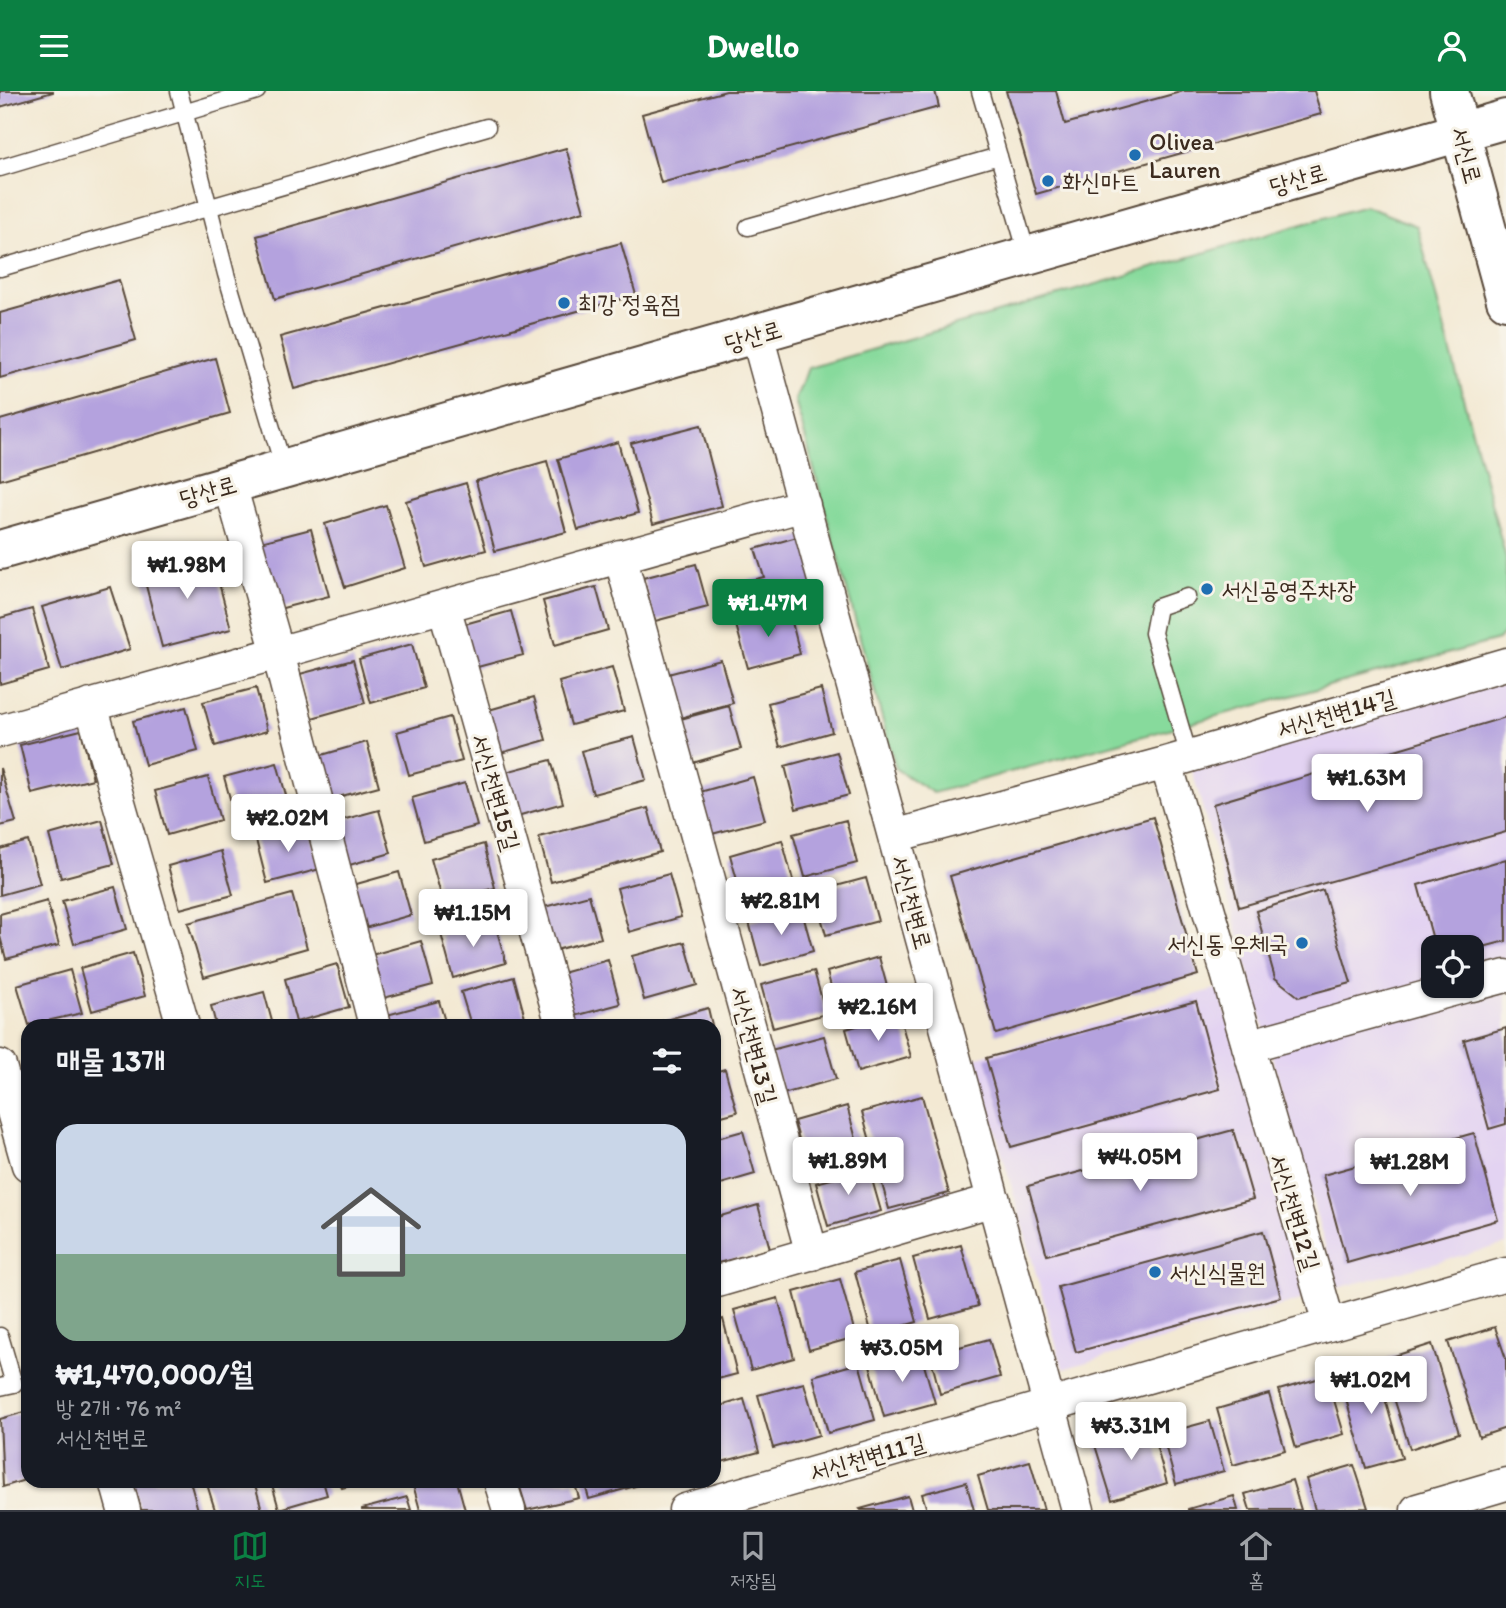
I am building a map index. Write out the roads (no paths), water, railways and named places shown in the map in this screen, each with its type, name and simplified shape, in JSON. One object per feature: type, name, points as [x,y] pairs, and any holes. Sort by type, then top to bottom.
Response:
[{"type":"street","name":"서신로","points":[[1449,91],[1506,300]]},
{"type":"street","name":"당산로","points":[[0,550],[1029,258],[1506,119]]},
{"type":"street","name":"서신천변로","points":[[757,335],[1078,1510]]},
{"type":"street","points":[[230,485],[278,653],[374,1019]]},
{"type":"street","points":[[0,731],[804,505]]},
{"type":"street","name":"서신천변13길","points":[[620,556],[811,1254]]},
{"type":"street","name":"서신천변15길","points":[[444,606],[560,1019]]},
{"type":"street","name":"서신천변14길","points":[[894,836],[1178,759],[1506,664]]},
{"type":"street","points":[[91,705],[181,1019]]},
{"type":"street","points":[[1178,759],[1248,1046],[1423,998]]},
{"type":"street","points":[[1484,981],[1506,975]]},
{"type":"street","name":"서신천변12길","points":[[1248,1046],[1329,1324]]},
{"type":"street","points":[[0,1066],[21,1140]]},
{"type":"street","points":[[721,1280],[994,1200]]},
{"type":"street","points":[[1049,1403],[1506,1274]]},
{"type":"street","name":"서신천변11길","points":[[685,1510],[1049,1403]]},
{"type":"street","points":[[1417,1510],[1467,1503],[1506,1484]]},
{"type":"street","points":[[118,1488],[124,1510]]},
{"type":"street","points":[[502,1488],[509,1510]]},
{"type":"lane","points":[[179,91],[284,470]]},
{"type":"lane","points":[[0,168],[257,91]]},
{"type":"lane","points":[[980,91],[1029,258]]},
{"type":"lane","points":[[0,268],[487,127]]},
{"type":"lane","points":[[748,227],[999,156]]},
{"type":"lane","points":[[1178,759],[1153,633],[1158,607],[1187,597]]},
{"type":"lane","points":[[0,1336],[14,1384],[0,1387]]},
{"type":"place","name":"Olivea Lauren","points":[[1135,155]]},
{"type":"place","name":"화신마트","points":[[1048,181]]},
{"type":"place","name":"최강 정육점","points":[[564,303]]},
{"type":"place","name":"서신공영주차장","points":[[1207,589]]},
{"type":"place","name":"서신동 우체국","points":[[1302,943]]},
{"type":"place","name":"서신식물원","points":[[1155,1272]]}]
